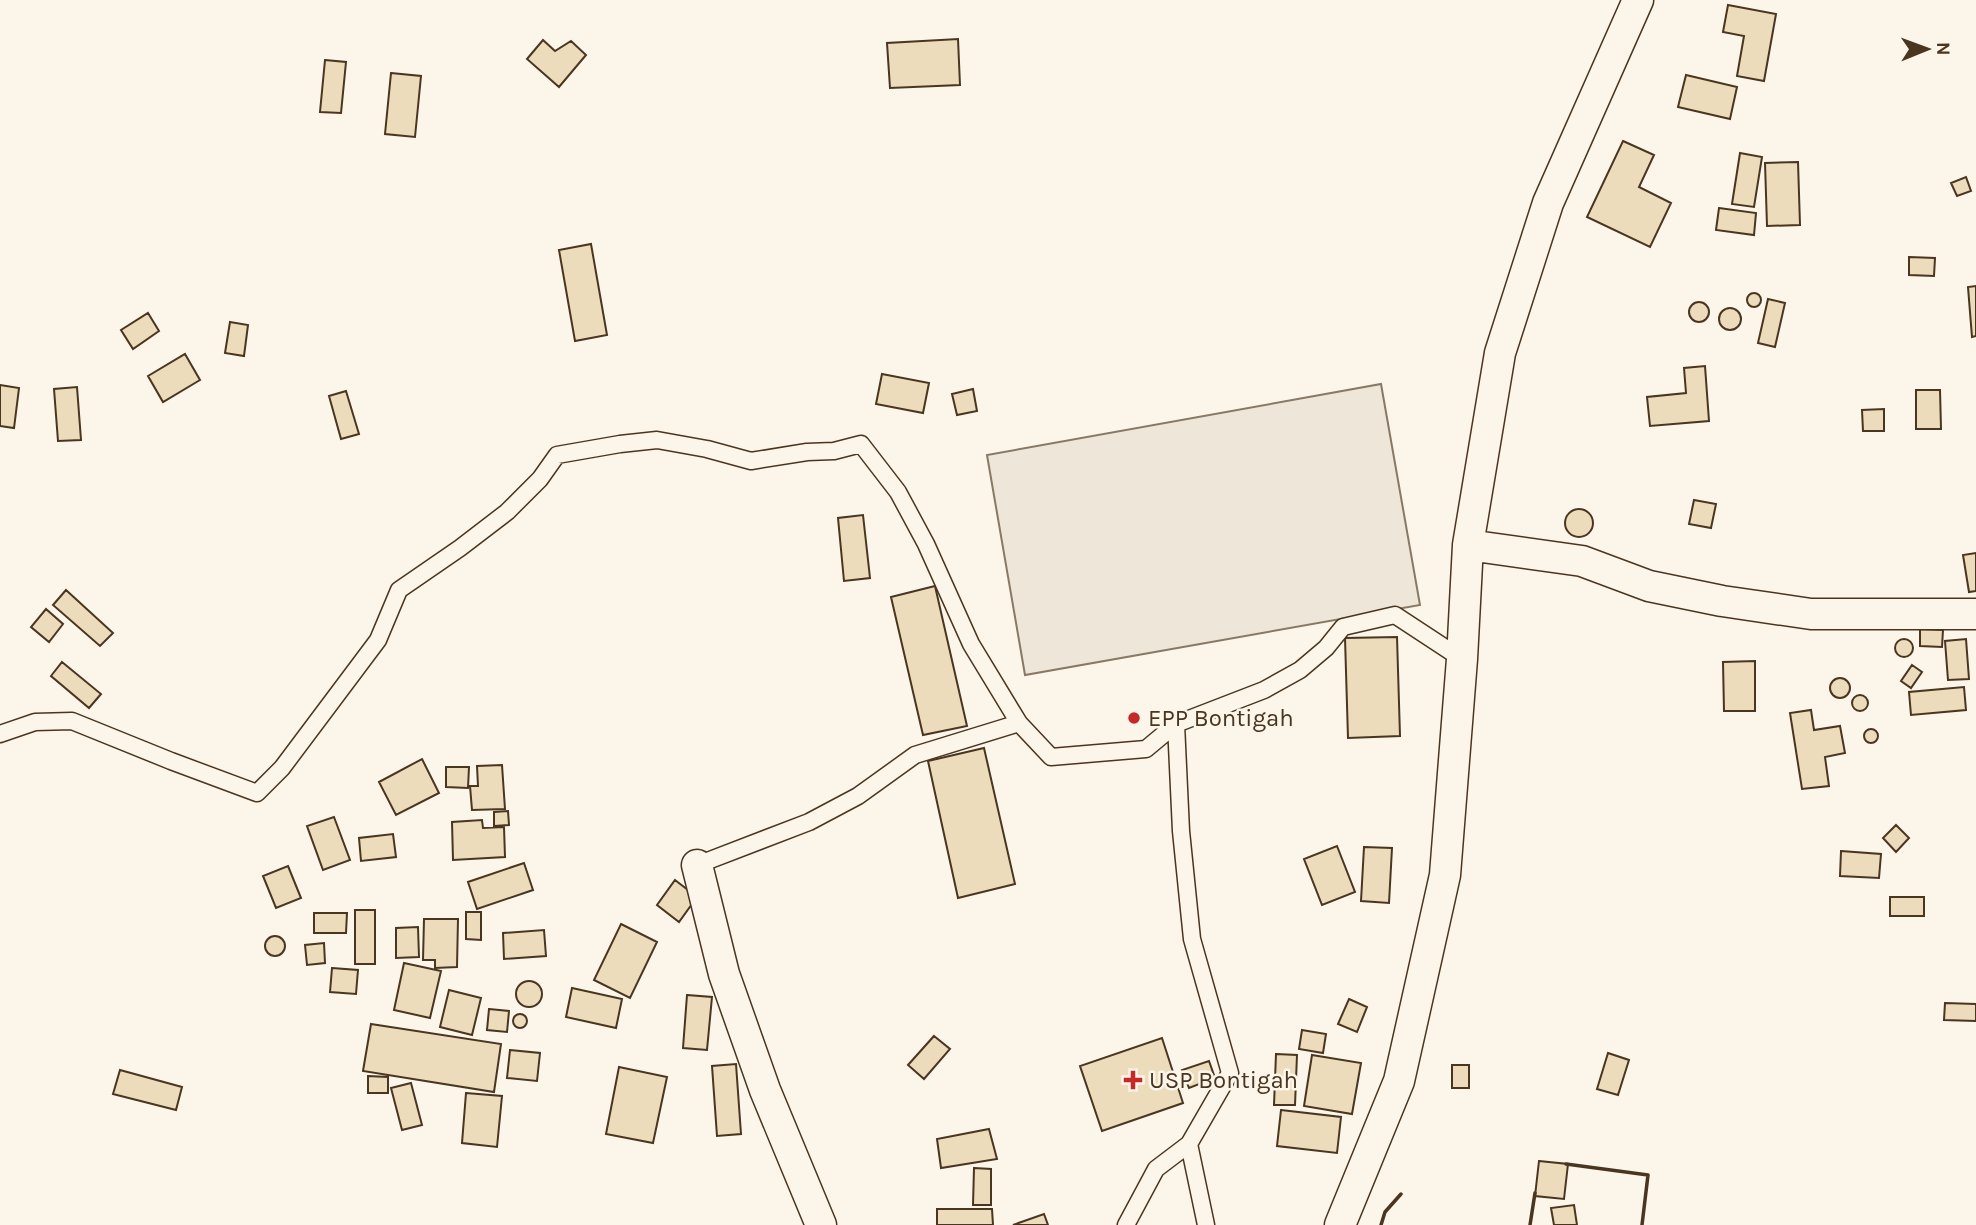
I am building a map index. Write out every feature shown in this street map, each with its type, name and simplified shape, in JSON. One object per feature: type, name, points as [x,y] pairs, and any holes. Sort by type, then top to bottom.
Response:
[{"type":"street","points":[[1340,1225],[1399,1081],[1445,875],[1468,545],[1500,353],[1548,203],[1638,0]]},
{"type":"street","points":[[1468,545],[1582,561],[1649,586],[1722,601],[1811,614],[1976,614]]},
{"type":"street","points":[[697,865],[724,974],[765,1090],[821,1225]]},
{"type":"lane","points":[[0,734],[35,722],[72,721],[257,793],[282,768],[378,640],[399,590],[507,512],[540,479],[557,455],[657,440],[707,449],[751,461],[861,444],[898,492],[926,544],[971,645],[1020,723],[1051,757],[1146,749],[1176,724],[1264,690],[1300,670],[1326,648],[1343,627],[1379,618],[1395,615],[1462,659]]},
{"type":"lane","points":[[697,865],[809,822],[858,796],[915,755],[1020,723]]},
{"type":"lane","points":[[1126,1225],[1156,1169],[1189,1144],[1230,1073],[1192,939],[1181,831],[1176,724]]},
{"type":"lane","points":[[1189,1144],[1206,1225]]},
{"type":"shaded area","points":[[1381,384],[1420,605],[1025,675],[987,455]]},
{"type":"building","points":[[1728,5],[1776,14],[1764,81],[1737,76],[1744,36],[1723,32]]},
{"type":"building","points":[[958,39],[960,85],[890,88],[887,43]]},
{"type":"building","points":[[543,40],[555,51],[571,41],[586,55],[559,87],[527,59]]},
{"type":"building","points":[[325,60],[346,62],[341,113],[320,112]]},
{"type":"building","points":[[391,73],[421,76],[415,137],[385,134]]},
{"type":"building","points":[[1686,75],[1737,87],[1730,119],[1678,107]]},
{"type":"building","points":[[1623,141],[1654,155],[1639,187],[1671,203],[1650,247],[1587,217]]},
{"type":"building","points":[[1740,153],[1762,157],[1754,207],[1732,204]]},
{"type":"building","points":[[1798,162],[1800,225],[1767,226],[1765,163]]},
{"type":"building","points":[[1966,177],[1971,191],[1957,196],[1951,183]]},
{"type":"building","points":[[1719,208],[1756,213],[1754,235],[1716,230]]},
{"type":"building","points":[[591,244],[607,335],[575,341],[559,250]]},
{"type":"building","points":[[1909,257],[1935,258],[1934,276],[1909,275]]},
{"type":"building","points":[[1976,286],[1976,336],[1972,337],[1968,287]]},
{"type":"building","points":[[1751,293],[1757,293],[1761,300],[1757,307],[1751,307],[1747,303],[1747,297]]},
{"type":"building","points":[[1768,299],[1785,303],[1775,347],[1758,343]]},
{"type":"building","points":[[1699,302],[1706,305],[1709,312],[1706,319],[1699,322],[1692,319],[1689,312],[1692,305]]},
{"type":"building","points":[[1730,308],[1738,311],[1741,319],[1738,327],[1730,330],[1722,327],[1719,319],[1722,311]]},
{"type":"building","points":[[148,313],[159,331],[133,349],[121,330]]},
{"type":"building","points":[[230,322],[248,325],[244,356],[225,353]]},
{"type":"building","points":[[185,354],[200,380],[163,402],[148,376]]},
{"type":"building","points":[[1705,366],[1709,421],[1650,426],[1647,397],[1686,393],[1684,368]]},
{"type":"building","points":[[882,374],[929,383],[923,413],[876,404]]},
{"type":"building","points":[[0,385],[19,388],[14,428],[0,426]]},
{"type":"building","points":[[77,387],[81,440],[58,441],[54,389]]},
{"type":"building","points":[[973,389],[977,411],[957,415],[952,394]]},
{"type":"building","points":[[1916,390],[1940,390],[1941,429],[1916,429]]},
{"type":"building","points":[[346,391],[359,434],[341,439],[329,396]]},
{"type":"building","points":[[1884,409],[1884,431],[1863,431],[1862,410]]},
{"type":"building","points":[[1694,500],[1716,504],[1711,528],[1689,524]]},
{"type":"building","points":[[1579,509],[1589,513],[1593,523],[1589,533],[1579,537],[1569,533],[1565,523],[1569,513]]},
{"type":"building","points":[[863,515],[870,578],[844,581],[838,518]]},
{"type":"building","points":[[1976,553],[1976,591],[1969,592],[1963,555]]},
{"type":"building","points":[[935,586],[967,726],[923,735],[891,597]]},
{"type":"building","points":[[66,590],[113,633],[100,646],[53,605]]},
{"type":"building","points":[[46,609],[63,624],[49,642],[31,627]]},
{"type":"building","points":[[1920,629],[1943,630],[1942,647],[1920,646]]},
{"type":"building","points":[[1397,637],[1400,736],[1348,738],[1345,638]]},
{"type":"building","points":[[1904,639],[1910,642],[1913,648],[1910,654],[1904,657],[1898,654],[1895,648],[1898,642]]},
{"type":"building","points":[[1966,639],[1969,679],[1948,680],[1945,641]]},
{"type":"building","points":[[1755,661],[1755,711],[1724,711],[1723,662]]},
{"type":"building","points":[[62,662],[101,694],[89,708],[51,676]]},
{"type":"building","points":[[1912,665],[1922,672],[1911,688],[1901,681]]},
{"type":"building","points":[[1840,678],[1847,681],[1850,688],[1847,695],[1840,698],[1833,695],[1830,688],[1833,681]]},
{"type":"building","points":[[1964,687],[1966,710],[1911,715],[1909,692]]},
{"type":"building","points":[[1860,695],[1868,703],[1860,711],[1852,703]]},
{"type":"building","points":[[1811,710],[1814,730],[1840,726],[1845,753],[1825,757],[1829,786],[1802,789],[1790,713]]},
{"type":"building","points":[[1868,729],[1874,729],[1878,736],[1874,743],[1868,743],[1864,739],[1864,733]]},
{"type":"building","points":[[984,748],[1015,884],[958,898],[928,761]]},
{"type":"building","points":[[422,759],[439,793],[396,815],[379,782]]},
{"type":"building","points":[[502,765],[505,809],[472,810],[470,786],[478,786],[477,766]]},
{"type":"building","points":[[446,767],[469,767],[468,788],[446,787]]},
{"type":"building","points":[[508,811],[509,825],[494,826],[494,812]]},
{"type":"building","points":[[334,817],[350,860],[323,870],[307,826]]},
{"type":"building","points":[[482,820],[483,828],[504,827],[505,857],[453,860],[452,822]]},
{"type":"building","points":[[1896,825],[1909,838],[1896,852],[1883,838]]},
{"type":"building","points":[[393,834],[396,857],[361,861],[359,838]]},
{"type":"building","points":[[1337,846],[1355,892],[1322,905],[1304,859]]},
{"type":"building","points":[[1364,847],[1392,848],[1389,903],[1361,901]]},
{"type":"building","points":[[1841,851],[1881,854],[1879,878],[1840,876]]},
{"type":"building","points":[[524,863],[533,890],[477,909],[468,882]]},
{"type":"building","points":[[288,866],[301,898],[276,908],[263,876]]},
{"type":"building","points":[[675,880],[697,897],[679,922],[657,905]]},
{"type":"building","points":[[1890,897],[1924,897],[1924,916],[1890,916]]},
{"type":"building","points":[[355,910],[375,910],[375,964],[355,964]]},
{"type":"building","points":[[466,912],[481,912],[481,940],[466,939]]},
{"type":"building","points":[[314,913],[347,913],[346,933],[314,933]]},
{"type":"building","points":[[424,919],[458,919],[457,967],[435,968],[435,960],[423,960]]},
{"type":"building","points":[[621,924],[657,942],[630,998],[594,980]]},
{"type":"building","points":[[418,927],[419,957],[396,958],[396,928]]},
{"type":"building","points":[[544,930],[546,956],[504,959],[503,933]]},
{"type":"building","points":[[275,936],[282,939],[285,946],[282,953],[275,956],[268,953],[265,946],[268,939]]},
{"type":"building","points":[[324,943],[325,963],[307,965],[305,945]]},
{"type":"building","points":[[404,963],[441,971],[430,1018],[394,1010]]},
{"type":"building","points":[[332,968],[358,970],[356,994],[330,992]]},
{"type":"building","points":[[529,981],[538,985],[542,994],[538,1003],[529,1007],[520,1003],[516,994],[520,985]]},
{"type":"building","points":[[572,988],[622,999],[616,1028],[566,1017]]},
{"type":"building","points":[[449,990],[481,998],[472,1035],[440,1027]]},
{"type":"building","points":[[687,995],[712,997],[707,1050],[683,1048]]},
{"type":"building","points":[[1349,999],[1367,1007],[1357,1032],[1338,1024]]},
{"type":"building","points":[[1945,1003],[1976,1004],[1976,1021],[1944,1020]]},
{"type":"building","points":[[489,1009],[509,1011],[507,1032],[487,1030]]},
{"type":"building","points":[[517,1014],[523,1014],[527,1021],[523,1028],[517,1028],[513,1024],[513,1018]]},
{"type":"building","points":[[371,1024],[501,1044],[494,1092],[363,1071]]},
{"type":"building","points":[[1302,1030],[1326,1034],[1323,1053],[1299,1049]]},
{"type":"building","points":[[934,1036],[950,1049],[924,1079],[908,1065]]},
{"type":"building","points":[[1162,1038],[1183,1103],[1102,1131],[1080,1066]]},
{"type":"building","points":[[510,1050],[540,1053],[537,1081],[507,1078]]},
{"type":"building","points":[[1608,1053],[1629,1060],[1618,1095],[1597,1089]]},
{"type":"building","points":[[1276,1054],[1297,1055],[1295,1105],[1274,1105]]},
{"type":"building","points":[[1312,1055],[1361,1063],[1352,1114],[1304,1106]]},
{"type":"building","points":[[1209,1061],[1215,1078],[1189,1088],[1182,1070]]},
{"type":"building","points":[[736,1064],[741,1134],[717,1136],[712,1066]]},
{"type":"building","points":[[1452,1065],[1469,1065],[1469,1088],[1452,1088]]},
{"type":"building","points":[[619,1067],[667,1077],[653,1143],[606,1134]]},
{"type":"building","points":[[120,1070],[182,1087],[176,1110],[113,1094]]},
{"type":"building","points":[[368,1076],[388,1077],[388,1093],[368,1093]]},
{"type":"building","points":[[411,1083],[422,1125],[402,1130],[391,1088]]},
{"type":"building","points":[[466,1093],[502,1096],[497,1147],[462,1143]]},
{"type":"building","points":[[1281,1110],[1341,1117],[1337,1153],[1277,1146]]},
{"type":"building","points":[[989,1129],[997,1159],[941,1168],[937,1139]]},
{"type":"building","points":[[1539,1161],[1568,1164],[1564,1199],[1535,1196]]},
{"type":"building","points":[[974,1168],[991,1169],[991,1205],[973,1205]]},
{"type":"building","points":[[1574,1205],[1577,1225],[1554,1225],[1551,1208]]},
{"type":"building","points":[[937,1209],[992,1209],[993,1225],[937,1225]]},
{"type":"building","points":[[1044,1214],[1048,1225],[1013,1225]]},
{"type":"wall","points":[[1566,1164],[1648,1175],[1642,1225]]},
{"type":"wall","points":[[1530,1225],[1535,1193]]},
{"type":"wall","points":[[1381,1225],[1385,1212],[1401,1194]]},
{"type":"place","name":"EPP Bontigah","points":[[1134,718]]},
{"type":"place","name":"USP Bontigah","points":[[1133,1080]]}]
